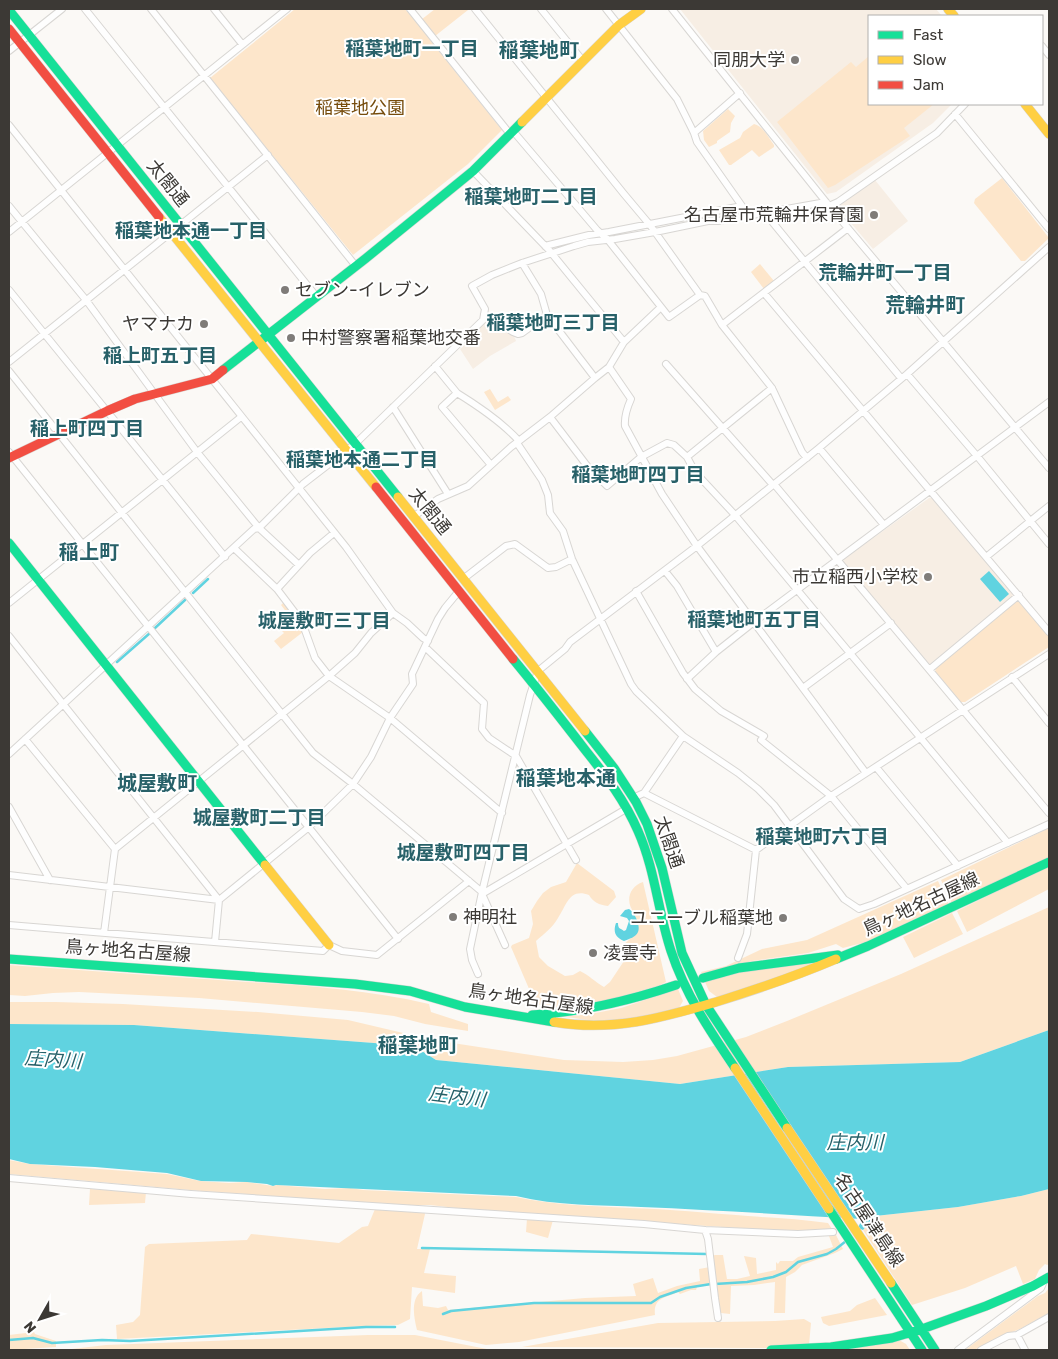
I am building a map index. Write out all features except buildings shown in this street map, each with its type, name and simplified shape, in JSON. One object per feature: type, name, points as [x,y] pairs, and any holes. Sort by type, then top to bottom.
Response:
[{"type":"main road","points":[[10,455],[135,399],[212,379],[474,171],[619,25],[641,9]]},
{"type":"main road","name":"太閤通","points":[[9,10],[614,768],[647,824],[661,863],[681,948],[691,975],[706,1005],[719,1024]]},
{"type":"main road","name":"太閤通","points":[[9,29],[347,450],[616,790],[638,831],[650,867],[659,910],[671,952],[687,992],[709,1029]]},
{"type":"main road","points":[[1026,105],[1049,134]]},
{"type":"main road","points":[[9,543],[330,945]]},
{"type":"main road","name":"鳥ヶ地名古屋線","points":[[9,959],[355,984],[410,991],[465,1007],[511,1016],[585,1026],[606,1026],[666,1017],[766,987],[868,946],[1049,862]]},
{"type":"main road","points":[[703,978],[739,968],[835,955],[868,946]]},
{"type":"main road","points":[[511,1016],[584,1010],[642,996],[676,985]]},
{"type":"main road","name":"名古屋津島線","points":[[719,1024],[934,1348]]},
{"type":"main road","name":"名古屋津島線","points":[[709,1029],[922,1350]]},
{"type":"main road","points":[[771,1350],[831,1347],[892,1338],[986,1306],[1047,1278]]},
{"type":"street","points":[[9,52],[62,9]]},
{"type":"street","points":[[85,9],[316,296]]},
{"type":"street","points":[[151,9],[355,265]]},
{"type":"street","points":[[214,9],[242,44]]},
{"type":"street","points":[[410,9],[511,133],[608,240],[669,317],[700,296],[705,296],[722,325],[772,388],[802,452],[807,458]]},
{"type":"street","points":[[475,9],[656,232],[700,296]]},
{"type":"street","points":[[541,9],[583,61]]},
{"type":"street","points":[[545,246],[589,235],[650,225],[742,206],[697,142],[676,99],[606,9]]},
{"type":"street","points":[[672,9],[828,204],[1049,468]]},
{"type":"street","points":[[9,232],[283,10]]},
{"type":"street","points":[[694,133],[740,93]]},
{"type":"street","points":[[9,754],[234,548],[254,530],[259,528],[303,484],[355,444],[483,320],[485,309],[472,286],[492,275],[522,263],[588,242],[656,232],[708,221],[828,204],[845,197],[937,133],[963,105]]},
{"type":"street","points":[[954,114],[1049,229]]},
{"type":"street","points":[[9,125],[334,533],[393,613],[423,638],[426,644],[484,703],[482,729],[490,738],[516,756],[576,860]]},
{"type":"street","points":[[9,362],[268,156]]},
{"type":"street","points":[[474,171],[552,253],[624,342]]},
{"type":"street","points":[[9,206],[86,300],[198,452],[259,528],[299,565]]},
{"type":"street","points":[[765,213],[904,376],[977,456],[1049,544]]},
{"type":"street","points":[[722,325],[848,228]]},
{"type":"street","points":[[478,974],[470,949],[533,684],[538,672],[565,649],[570,642],[665,571],[807,458],[904,376],[1049,247]]},
{"type":"street","points":[[522,263],[541,294],[547,314],[596,378]]},
{"type":"street","points":[[9,290],[225,557]]},
{"type":"street","points":[[764,293],[1049,632]]},
{"type":"street","points":[[414,517],[438,499],[468,486],[609,367],[624,342],[661,307]]},
{"type":"street","points":[[484,314],[518,334],[547,314]]},
{"type":"street","points":[[666,364],[774,485],[1049,813]]},
{"type":"street","points":[[435,366],[457,393],[507,430],[518,442],[542,480],[548,495],[550,513],[563,532],[572,558],[600,619],[636,691],[683,736],[758,789],[774,805],[844,899],[860,908],[874,904],[1049,824]]},
{"type":"street","points":[[609,367],[631,399],[626,410],[625,426],[662,494],[697,546],[866,773]]},
{"type":"street","points":[[9,371],[313,753],[353,784],[482,893],[505,945]]},
{"type":"street","points":[[687,457],[772,388]]},
{"type":"street","points":[[457,393],[442,407],[491,465]]},
{"type":"street","points":[[687,679],[716,652],[796,589],[1049,402]]},
{"type":"street","points":[[393,407],[448,494]]},
{"type":"street","points":[[9,603],[241,417]]},
{"type":"street","points":[[550,417],[588,467],[606,486],[641,457],[667,443],[674,445],[687,457],[695,472],[735,515],[1008,843]]},
{"type":"street","points":[[818,448],[884,525]]},
{"type":"street","points":[[10,455],[398,939]]},
{"type":"street","points":[[986,557],[1049,506]]},
{"type":"street","points":[[277,589],[310,553],[334,533]]},
{"type":"street","points":[[464,579],[506,546],[515,544],[548,568],[572,558]]},
{"type":"street","points":[[234,548],[277,589],[302,622],[315,658],[329,676],[390,718],[502,813]]},
{"type":"street","points":[[665,571],[677,586],[716,652]]},
{"type":"street","points":[[9,875],[219,900],[309,827],[353,784],[370,757],[390,718],[413,684],[412,674],[426,644],[445,608],[459,591]]},
{"type":"street","points":[[636,591],[687,679],[701,695],[721,711],[762,738],[830,796],[907,889]]},
{"type":"street","points":[[930,669],[1019,596]]},
{"type":"street","points":[[114,849],[329,676],[355,653],[371,633],[393,613]]},
{"type":"street","points":[[803,688],[891,623]]},
{"type":"street","points":[[9,636],[219,900],[215,942]]},
{"type":"street","points":[[738,958],[746,934],[756,850],[830,796],[1049,654]]},
{"type":"street","points":[[1012,677],[1049,723]]},
{"type":"street","points":[[633,798],[644,793],[683,736]]},
{"type":"street","points":[[25,739],[114,849],[104,933]]},
{"type":"street","points":[[876,767],[958,866]]},
{"type":"street","points":[[644,793],[756,850]]},
{"type":"street","points":[[9,807],[50,880]]},
{"type":"street","points":[[482,893],[626,809]]},
{"type":"street","points":[[9,925],[323,951],[330,945],[342,951],[377,955],[469,881]]},
{"type":"street","points":[[9,1178],[191,1194],[644,1224],[705,1230],[798,1234],[833,1232]]},
{"type":"street","points":[[705,1230],[708,1239],[718,1318]]},
{"type":"street","points":[[958,1350],[1041,1288],[1047,1278]]},
{"type":"street","points":[[981,1350],[1008,1336],[1017,1335],[1049,1317]]},
{"type":"street","points":[[1017,1335],[1025,1350]]},
{"type":"shaded area","name":"同朋大学","points":[[680,9],[936,9],[941,15],[868,15],[868,105],[951,105],[933,123],[836,192],[827,194]]},
{"type":"shaded area","name":"名古屋市荒輪井保育園","points":[[875,180],[908,221],[873,249],[839,209],[839,206]]},
{"type":"shaded area","points":[[489,319],[514,336],[516,341],[490,356],[473,369],[460,349]]},
{"type":"shaded area","name":"市立稲西小学校","points":[[929,498],[933,498],[1012,592],[1013,597],[932,665],[929,664],[843,562],[844,559]]},
{"type":"green space","name":"稲葉地公園","points":[[295,9],[405,9],[417,23],[435,9],[467,9],[430,40],[502,130],[468,164],[353,255],[210,78]]},
{"type":"green space","points":[[868,57],[868,105],[933,105],[904,128],[910,136],[828,188],[777,122],[851,62],[856,67]]},
{"type":"green space","points":[[728,109],[735,116],[731,123],[730,132],[709,147],[704,140],[703,131]]},
{"type":"green space","points":[[754,124],[763,130],[774,147],[759,157],[752,150],[729,165],[719,150],[740,138],[743,132]]},
{"type":"green space","points":[[1002,178],[1049,238],[1025,261],[1021,261],[974,203],[975,199]]},
{"type":"green space","points":[[760,264],[774,281],[764,289],[751,272]]},
{"type":"green space","points":[[490,389],[498,402],[508,396],[511,400],[495,410],[484,392]]},
{"type":"green space","points":[[1016,601],[1019,601],[1049,637],[1049,647],[965,702],[961,702],[935,672],[936,668]]},
{"type":"green space","points":[[284,602],[303,632],[281,649],[274,641],[284,633],[282,631],[294,622],[281,605]]},
{"type":"green space","points":[[1049,828],[1049,857],[952,904],[941,880]]},
{"type":"green space","points":[[577,863],[614,891],[616,897],[608,906],[597,903],[589,895],[582,893],[569,899],[554,924],[536,941],[539,957],[548,966],[565,976],[573,975],[580,971],[604,987],[610,982],[630,952],[624,950],[622,946],[631,938],[635,914],[629,900],[631,891],[643,882],[666,982],[612,999],[578,1006],[545,1006],[531,1002],[533,998],[511,947],[529,938],[533,924],[531,911],[537,901],[551,887],[566,882]]},
{"type":"green space","points":[[1049,866],[1049,889],[967,932],[957,911]]},
{"type":"green space","points":[[938,881],[949,905],[866,942],[843,948],[836,944],[808,953],[752,961],[702,974],[701,972],[726,966],[762,949],[807,940]]},
{"type":"green space","points":[[1049,907],[1049,1030],[960,1062],[788,1067],[680,1084],[436,1060],[414,1046],[134,1025],[9,1024],[9,1002],[123,1004],[258,1012],[348,1020],[433,1040],[564,1060],[623,1062],[653,1060],[677,1056],[746,1037],[901,974]]},
{"type":"green space","points":[[952,913],[963,934],[914,958],[903,937]]},
{"type":"green space","points":[[815,963],[779,978],[717,997],[709,991],[705,982],[740,972]]},
{"type":"green space","points":[[9,965],[356,991],[429,1004],[431,1012],[468,1024],[468,1031],[425,1024],[394,1016],[362,1012],[199,998],[79,992],[25,996],[9,995]]},
{"type":"green space","points":[[678,989],[683,1001],[679,1008],[661,1013],[613,1021],[593,1021],[564,1017],[621,1008]]},
{"type":"green space","points":[[9,1160],[30,1164],[167,1174],[200,1181],[247,1182],[273,1186],[325,1189],[351,1188],[516,1197],[573,1205],[674,1210],[798,1220],[828,1223],[832,1229],[806,1231],[767,1230],[483,1211],[430,1205],[391,1205],[284,1199],[246,1194],[9,1174]]},
{"type":"green space","points":[[90,1189],[146,1192],[145,1203],[89,1205]]},
{"type":"green space","points":[[1049,1189],[1049,1264],[1045,1264],[1039,1270],[1035,1279],[1023,1284],[1016,1266],[965,1288],[912,1305],[863,1230],[875,1216],[958,1207]]},
{"type":"green space","points":[[375,1209],[424,1211],[425,1214],[417,1249],[430,1249],[424,1273],[456,1276],[455,1293],[412,1287],[410,1319],[398,1325],[117,1339],[116,1325],[133,1322],[140,1315],[145,1247],[149,1244],[247,1240],[251,1234],[339,1243],[362,1227],[368,1226]]},
{"type":"green space","points":[[527,1219],[553,1220],[548,1238],[526,1232]]},
{"type":"green space","points":[[836,1235],[843,1249],[802,1265],[786,1277],[785,1313],[774,1313],[775,1282],[731,1286],[730,1314],[721,1313],[712,1256],[723,1255],[727,1279],[737,1279],[750,1276],[744,1256],[756,1258],[757,1274],[776,1270],[776,1262],[778,1264],[780,1261],[793,1261],[798,1257],[833,1247],[829,1236]]},
{"type":"green space","points":[[710,1267],[711,1285],[697,1287],[696,1290],[680,1294],[678,1292],[664,1297],[656,1305],[655,1315],[519,1342],[486,1345],[417,1330],[415,1320],[414,1304],[418,1294],[422,1291],[423,1306],[438,1308],[446,1306],[448,1310],[585,1298],[636,1296],[633,1284],[653,1278],[658,1293],[677,1286],[700,1281],[699,1269]]},
{"type":"green space","points":[[1049,1288],[1049,1313],[1020,1329],[974,1350],[965,1350],[1038,1296],[1045,1293]]},
{"type":"green space","points":[[875,1298],[887,1315],[829,1326],[823,1323],[821,1317],[850,1311],[857,1305]]},
{"type":"green space","points":[[804,1319],[811,1323],[809,1345],[767,1348],[522,1347],[658,1323]]},
{"type":"green space","points":[[34,1332],[56,1341],[56,1347],[9,1350],[9,1335]]},
{"type":"green space","points":[[368,1335],[415,1335],[492,1350],[63,1350],[106,1345]]},
{"type":"green space","points":[[899,1340],[906,1344],[910,1350],[828,1350]]},
{"type":"water","points":[[989,571],[1009,594],[1000,602],[980,579]]},
{"type":"water","points":[[629,909],[636,919],[639,929],[636,935],[624,941],[617,936],[615,926],[618,923],[620,928],[624,931],[626,930],[629,921],[627,918],[620,916],[625,910]]},
{"type":"water","name":"庄内川","points":[[9,1024],[134,1025],[414,1046],[436,1060],[680,1084],[788,1067],[960,1062],[1049,1030],[1049,1189],[958,1207],[875,1216],[863,1230],[858,1228],[862,1219],[547,1202],[516,1196],[273,1186],[247,1182],[201,1181],[167,1173],[30,1164],[9,1159]]},
{"type":"waterway","points":[[193,593],[208,579]]},
{"type":"waterway","points":[[155,628],[185,600]]},
{"type":"waterway","points":[[117,662],[150,633]]},
{"type":"waterway","points":[[715,1284],[747,1282],[773,1277],[786,1272],[798,1262],[827,1254],[846,1241]]},
{"type":"waterway","points":[[422,1248],[707,1254]]},
{"type":"waterway","points":[[443,1314],[451,1311],[534,1303],[651,1303],[660,1297],[686,1288],[711,1284]]},
{"type":"waterway","points":[[9,1340],[33,1338],[52,1343],[102,1340],[130,1341],[366,1327],[395,1327]]},
{"type":"traffic: fast","points":[[9,10],[398,497]]},
{"type":"traffic: fast","points":[[223,370],[365,259],[473,171],[522,122]]},
{"type":"traffic: fast","points":[[9,543],[265,865]]},
{"type":"traffic: fast","points":[[513,659],[601,770],[627,809],[644,845],[671,951],[683,982],[699,1012],[735,1068]]},
{"type":"traffic: fast","points":[[585,731],[614,768],[636,802],[647,824],[662,868],[682,953],[706,1005],[787,1128]]},
{"type":"traffic: fast","points":[[836,959],[1049,862]]},
{"type":"traffic: fast","points":[[703,978],[739,968],[838,955]]},
{"type":"traffic: fast","points":[[9,959],[355,984],[410,991],[465,1007],[554,1022]]},
{"type":"traffic: fast","points":[[532,1015],[605,1005],[676,985]]},
{"type":"traffic: fast","points":[[829,1209],[922,1350]]},
{"type":"traffic: fast","points":[[771,1350],[831,1347],[892,1338],[986,1306],[1049,1277]]},
{"type":"traffic: fast","points":[[891,1283],[935,1350]]},
{"type":"traffic: slow","points":[[522,122],[619,25],[641,9]]},
{"type":"traffic: slow","points":[[948,9],[953,15]]},
{"type":"traffic: slow","points":[[1026,105],[1049,134]]},
{"type":"traffic: slow","points":[[159,217],[376,487]]},
{"type":"traffic: slow","points":[[398,497],[585,731]]},
{"type":"traffic: slow","points":[[265,865],[329,945]]},
{"type":"traffic: slow","points":[[554,1022],[596,1025],[636,1022],[656,1018],[747,992],[792,977],[836,959]]},
{"type":"traffic: slow","points":[[735,1068],[829,1209]]},
{"type":"traffic: slow","points":[[787,1128],[891,1283]]},
{"type":"traffic: jam","points":[[9,29],[159,217]]},
{"type":"traffic: jam","points":[[9,458],[135,399],[212,379],[223,370]]},
{"type":"traffic: jam","points":[[376,487],[513,659]]},
{"type":"place","name":"同朋大学","points":[[795,60]]},
{"type":"place","name":"名古屋市荒輪井保育園","points":[[874,215]]},
{"type":"place","name":"セブン-イレブン","points":[[285,290]]},
{"type":"place","name":"ヤマナカ","points":[[204,324]]},
{"type":"place","name":"中村警察署稲葉地交番","points":[[291,338]]},
{"type":"place","name":"市立稲西小学校","points":[[928,577]]},
{"type":"place","name":"神明社","points":[[453,917]]},
{"type":"place","name":"ユニーブル稲葉地","points":[[783,918]]},
{"type":"place","name":"凌雲寺","points":[[593,953]]},
{"type":"district","name":"稲葉地町一丁目","points":[[412,48]]},
{"type":"district","name":"稲葉地町","points":[[539,50]]},
{"type":"district","name":"稲葉地町二丁目","points":[[531,196]]},
{"type":"district","name":"稲葉地本通一丁目","points":[[191,230]]},
{"type":"district","name":"荒輪井町一丁目","points":[[885,272]]},
{"type":"district","name":"荒輪井町","points":[[925,305]]},
{"type":"district","name":"稲葉地町三丁目","points":[[553,322]]},
{"type":"district","name":"稲上町五丁目","points":[[160,355]]},
{"type":"district","name":"稲上町四丁目","points":[[87,428]]},
{"type":"district","name":"稲葉地本通二丁目","points":[[362,459]]},
{"type":"district","name":"稲葉地町四丁目","points":[[638,474]]},
{"type":"district","name":"稲上町","points":[[89,552]]},
{"type":"district","name":"稲葉地町五丁目","points":[[754,619]]},
{"type":"district","name":"城屋敷町三丁目","points":[[324,620]]},
{"type":"district","name":"稲葉地本通","points":[[566,778]]},
{"type":"district","name":"城屋敷町","points":[[157,783]]},
{"type":"district","name":"城屋敷町二丁目","points":[[259,817]]},
{"type":"district","name":"稲葉地町六丁目","points":[[822,836]]},
{"type":"district","name":"城屋敷町四丁目","points":[[463,852]]},
{"type":"district","name":"稲葉地町","points":[[418,1045]]}]
